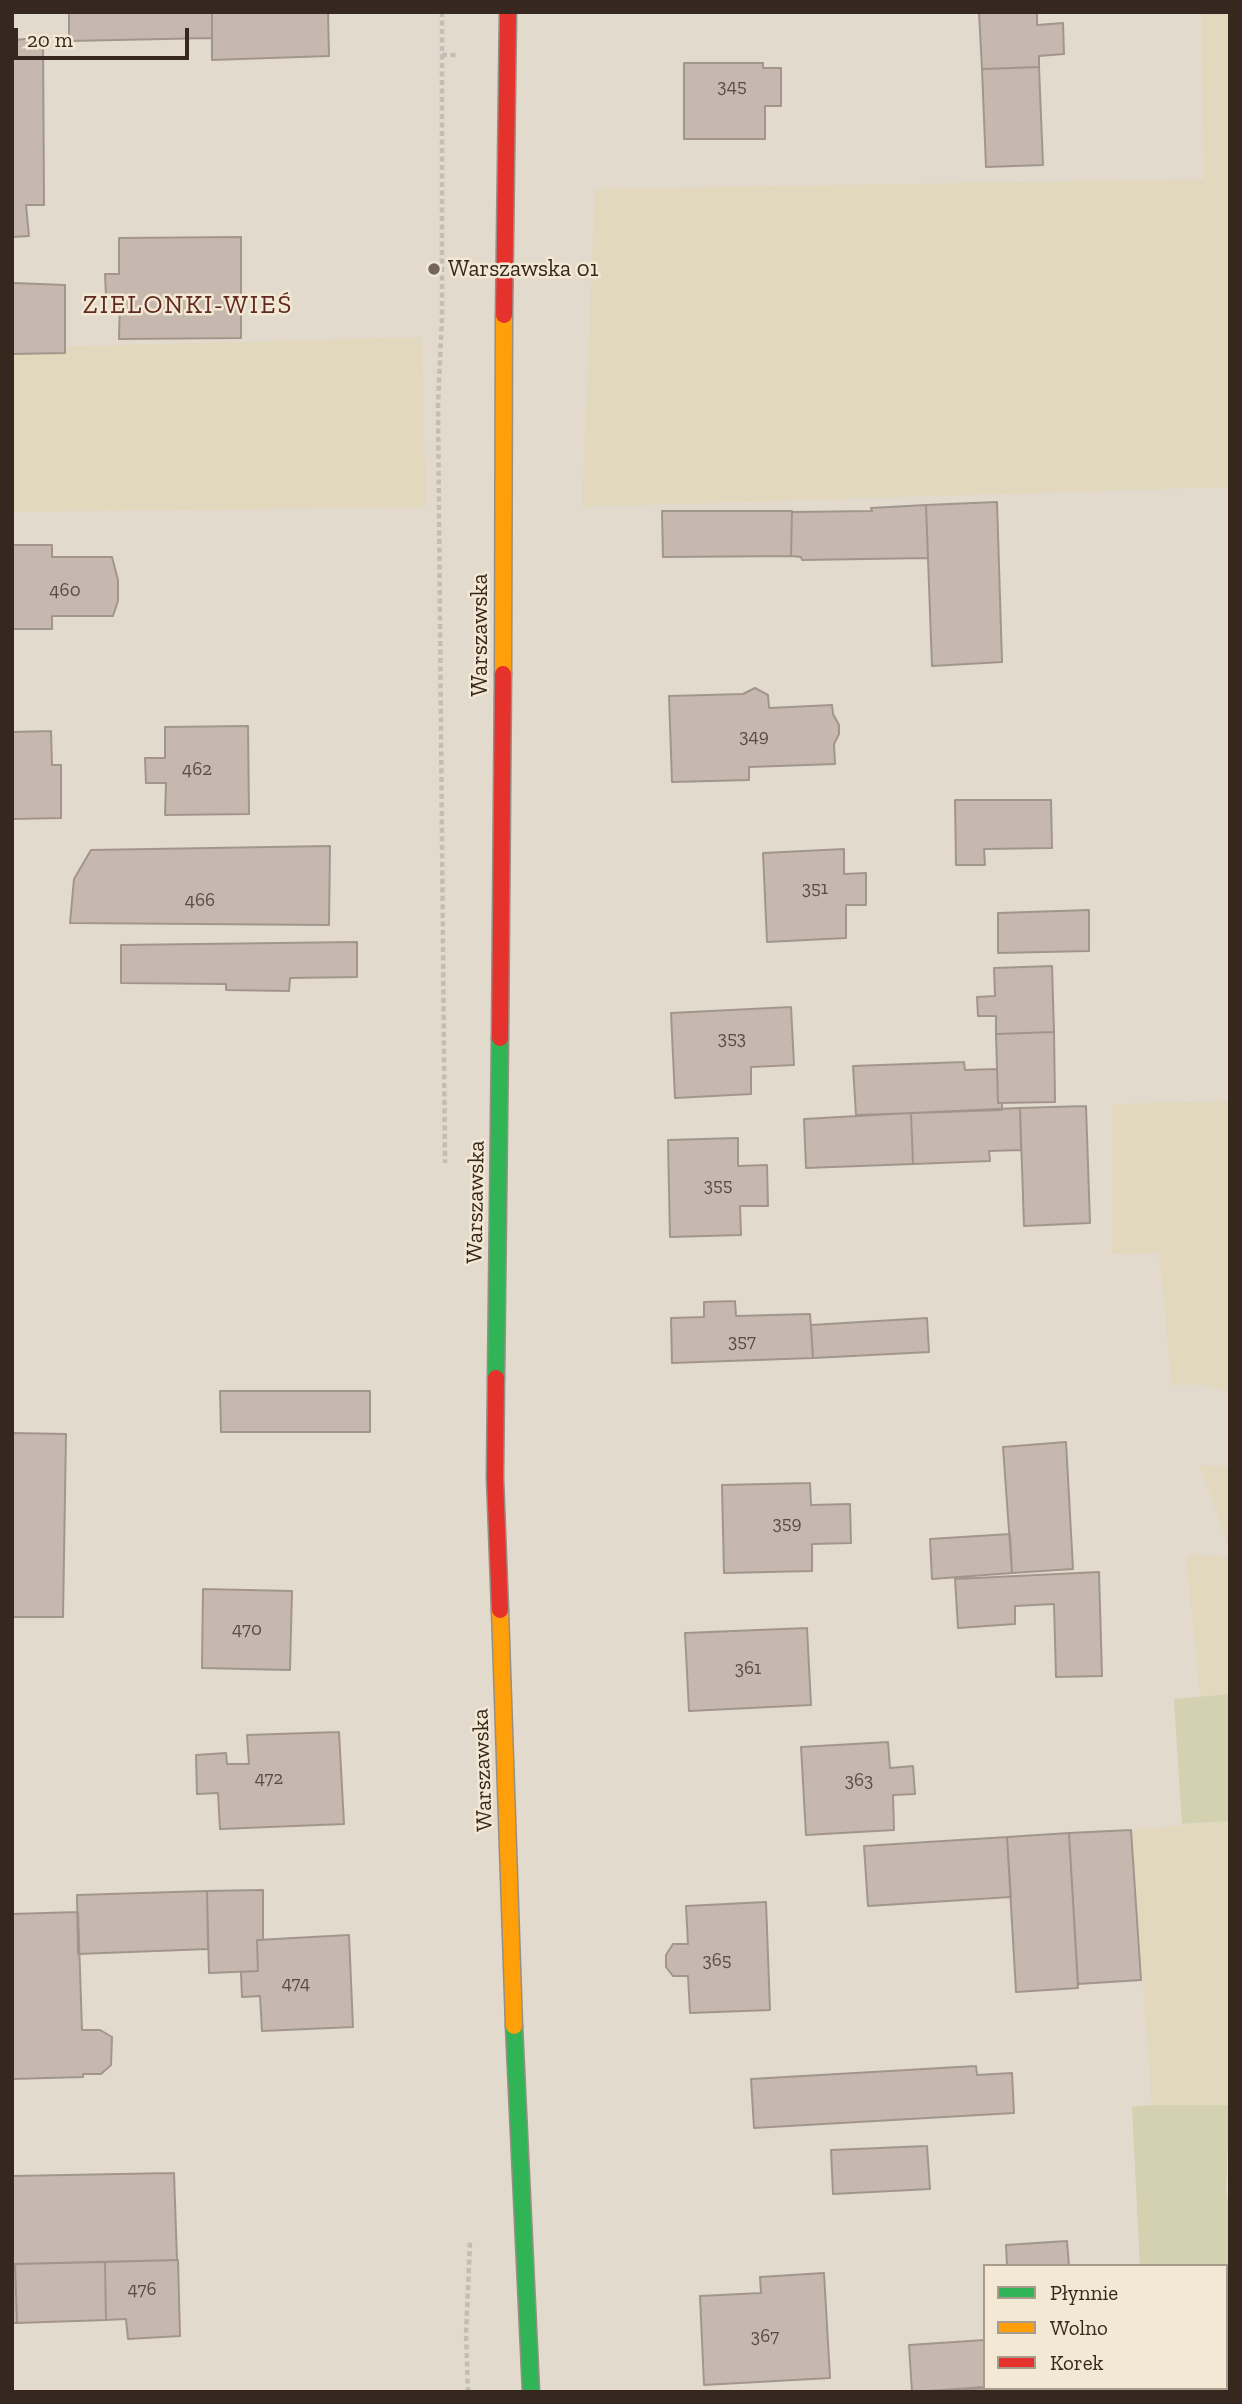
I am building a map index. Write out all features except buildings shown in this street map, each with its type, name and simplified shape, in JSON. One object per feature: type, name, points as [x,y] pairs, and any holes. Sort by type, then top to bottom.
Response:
[{"type":"main road","name":"Warszawska","points":[[508,12],[504,307],[503,874],[495,1478],[518,2126],[531,2392]]},
{"type":"shaded area","points":[[1201,12],[1230,12],[1230,487],[582,507],[595,189],[1204,179]]},
{"type":"shaded area","points":[[422,337],[426,507],[12,512],[12,348]]},
{"type":"shaded area","points":[[1230,1101],[1230,1393],[1204,1385],[1172,1385],[1159,1253],[1112,1254],[1112,1104]]},
{"type":"shaded area","points":[[1200,1465],[1230,1467],[1230,1552]]},
{"type":"shaded area","points":[[1186,1555],[1230,1556],[1230,1694],[1200,1696]]},
{"type":"shaded area","points":[[1230,1694],[1230,1821],[1182,1824],[1174,1699]]},
{"type":"shaded area","points":[[1230,1821],[1230,2105],[1152,2105],[1131,1830]]},
{"type":"shaded area","points":[[1230,2105],[1226,2189],[1230,2213],[1230,2370],[1228,2264],[1140,2264],[1132,2107]]},
{"type":"traffic: fast","points":[[496,1378],[500,1038]]},
{"type":"traffic: fast","points":[[514,2026],[531,2392]]},
{"type":"traffic: slow","points":[[503,674],[504,315]]},
{"type":"traffic: slow","points":[[500,1610],[514,2026]]},
{"type":"traffic: jam","points":[[504,315],[508,12]]},
{"type":"traffic: jam","points":[[500,1038],[503,674]]},
{"type":"traffic: jam","points":[[496,1378],[495,1478],[500,1610]]},
{"type":"place","name":"Warszawska 01","points":[[434,269]]},
{"type":"district","name":"ZIELONKI-WIEŚ","points":[[188,306]]}]
